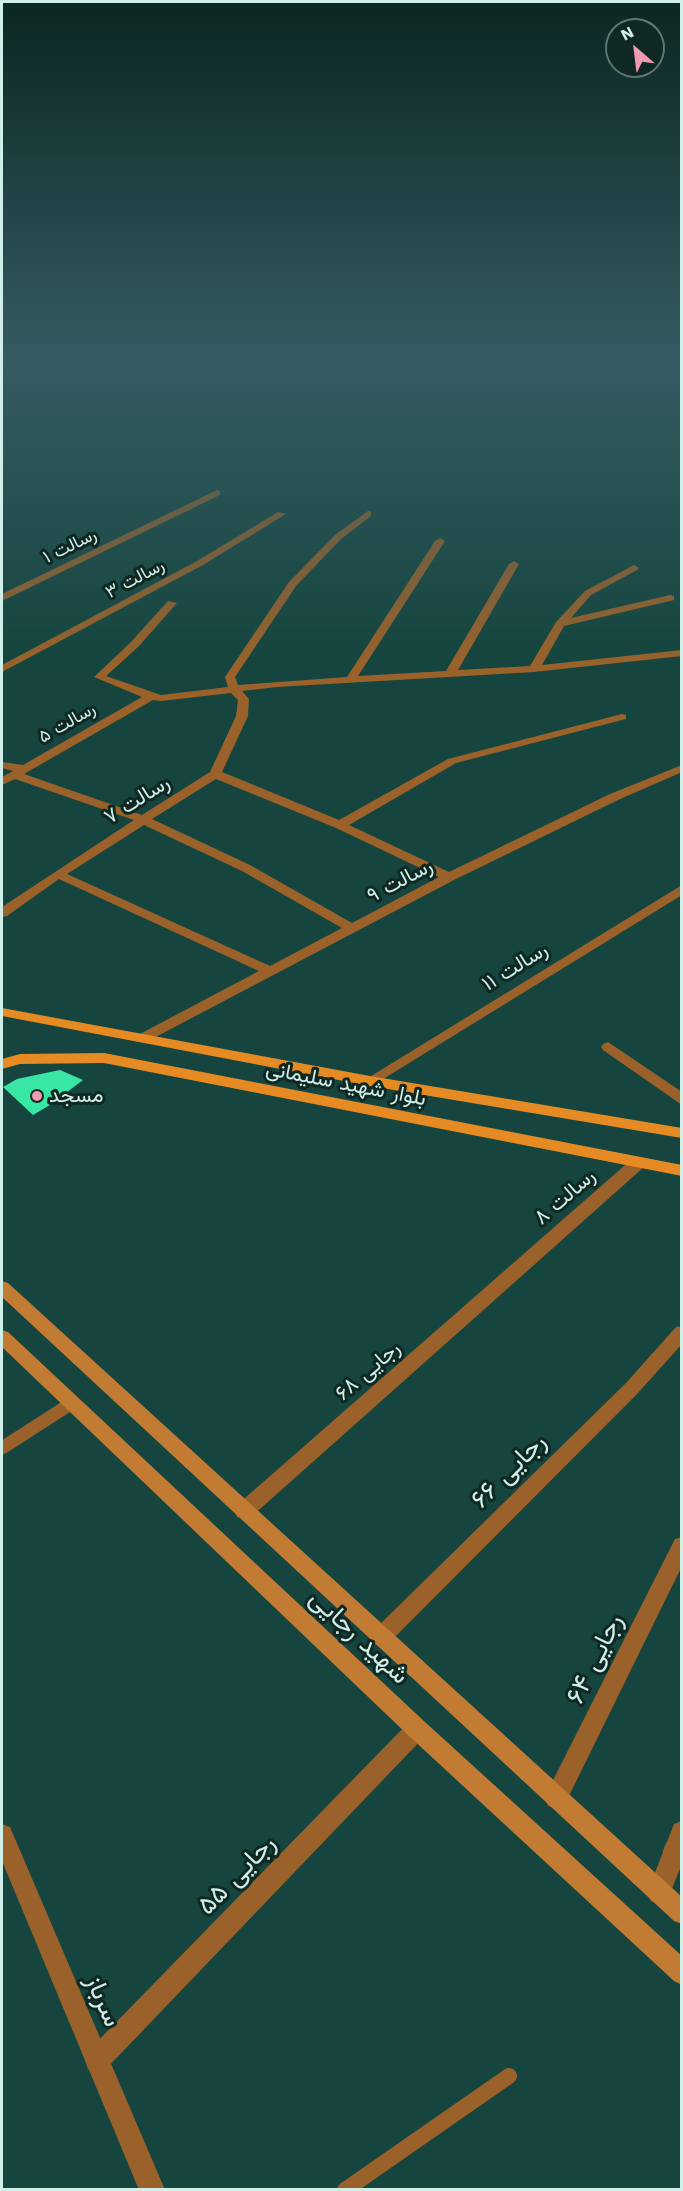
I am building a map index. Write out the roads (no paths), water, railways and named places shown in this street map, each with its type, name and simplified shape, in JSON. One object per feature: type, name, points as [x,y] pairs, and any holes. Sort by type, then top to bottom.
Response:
[{"type":"main road","name":"بلوار شهید سلیمانی","points":[[2,1012],[370,1081],[680,1131]]},
{"type":"main road","name":"بلوار شهید سلیمانی","points":[[2,1064],[20,1059],[104,1058],[681,1171]]},
{"type":"main road","name":"شهید رجایی","points":[[2,1287],[681,1913]]},
{"type":"main road","name":"شهید رجایی","points":[[2,1337],[417,1730],[681,1973]]},
{"type":"street","name":"رسالت ۱","points":[[2,598],[217,493]]},
{"type":"street","name":"رسالت ۳","points":[[2,669],[200,563],[281,514]]},
{"type":"street","points":[[368,514],[338,537],[292,584],[230,677],[234,690],[244,699],[242,716],[215,774],[340,825],[449,877]]},
{"type":"street","points":[[350,680],[440,541]]},
{"type":"street","points":[[450,674],[514,564]]},
{"type":"street","points":[[534,669],[560,624],[588,592],[634,568]]},
{"type":"street","points":[[560,624],[670,598]]},
{"type":"street","points":[[172,603],[134,645],[99,677],[161,698],[277,684],[534,669],[681,653]]},
{"type":"street","name":"رسالت ۵","points":[[2,782],[151,696]]},
{"type":"street","points":[[340,825],[452,762],[622,717]]},
{"type":"street","points":[[2,765],[142,819],[246,868],[352,928]]},
{"type":"street","name":"رسالت ۹","points":[[142,1038],[449,877],[614,797],[681,768]]},
{"type":"street","name":"رسالت ۷","points":[[2,913],[142,819],[215,774]]},
{"type":"street","points":[[58,874],[270,971]]},
{"type":"street","name":"رسالت ۱۱","points":[[370,1081],[681,889]]},
{"type":"street","points":[[608,1047],[681,1100]]},
{"type":"street","name":"رسالت ۸","points":[[522,1265],[638,1163]]},
{"type":"street","name":"رجایی ۶۸","points":[[244,1511],[522,1265]]},
{"type":"street","name":"رجایی ۶۶","points":[[381,1637],[633,1388],[677,1337]]},
{"type":"street","name":"رجایی ۶۴","points":[[556,1798],[681,1545]]},
{"type":"street","name":"رجایی ۵۵","points":[[97,2060],[417,1730]]},
{"type":"street","name":"سرباز","points":[[2,1835],[152,2190]]},
{"type":"street","points":[[659,1893],[679,1846]]},
{"type":"lane","points":[[2,1448],[72,1403]]},
{"type":"lane","points":[[345,2190],[510,2076]]},
{"type":"place","name":"مسجد","points":[[37,1096]]}]
